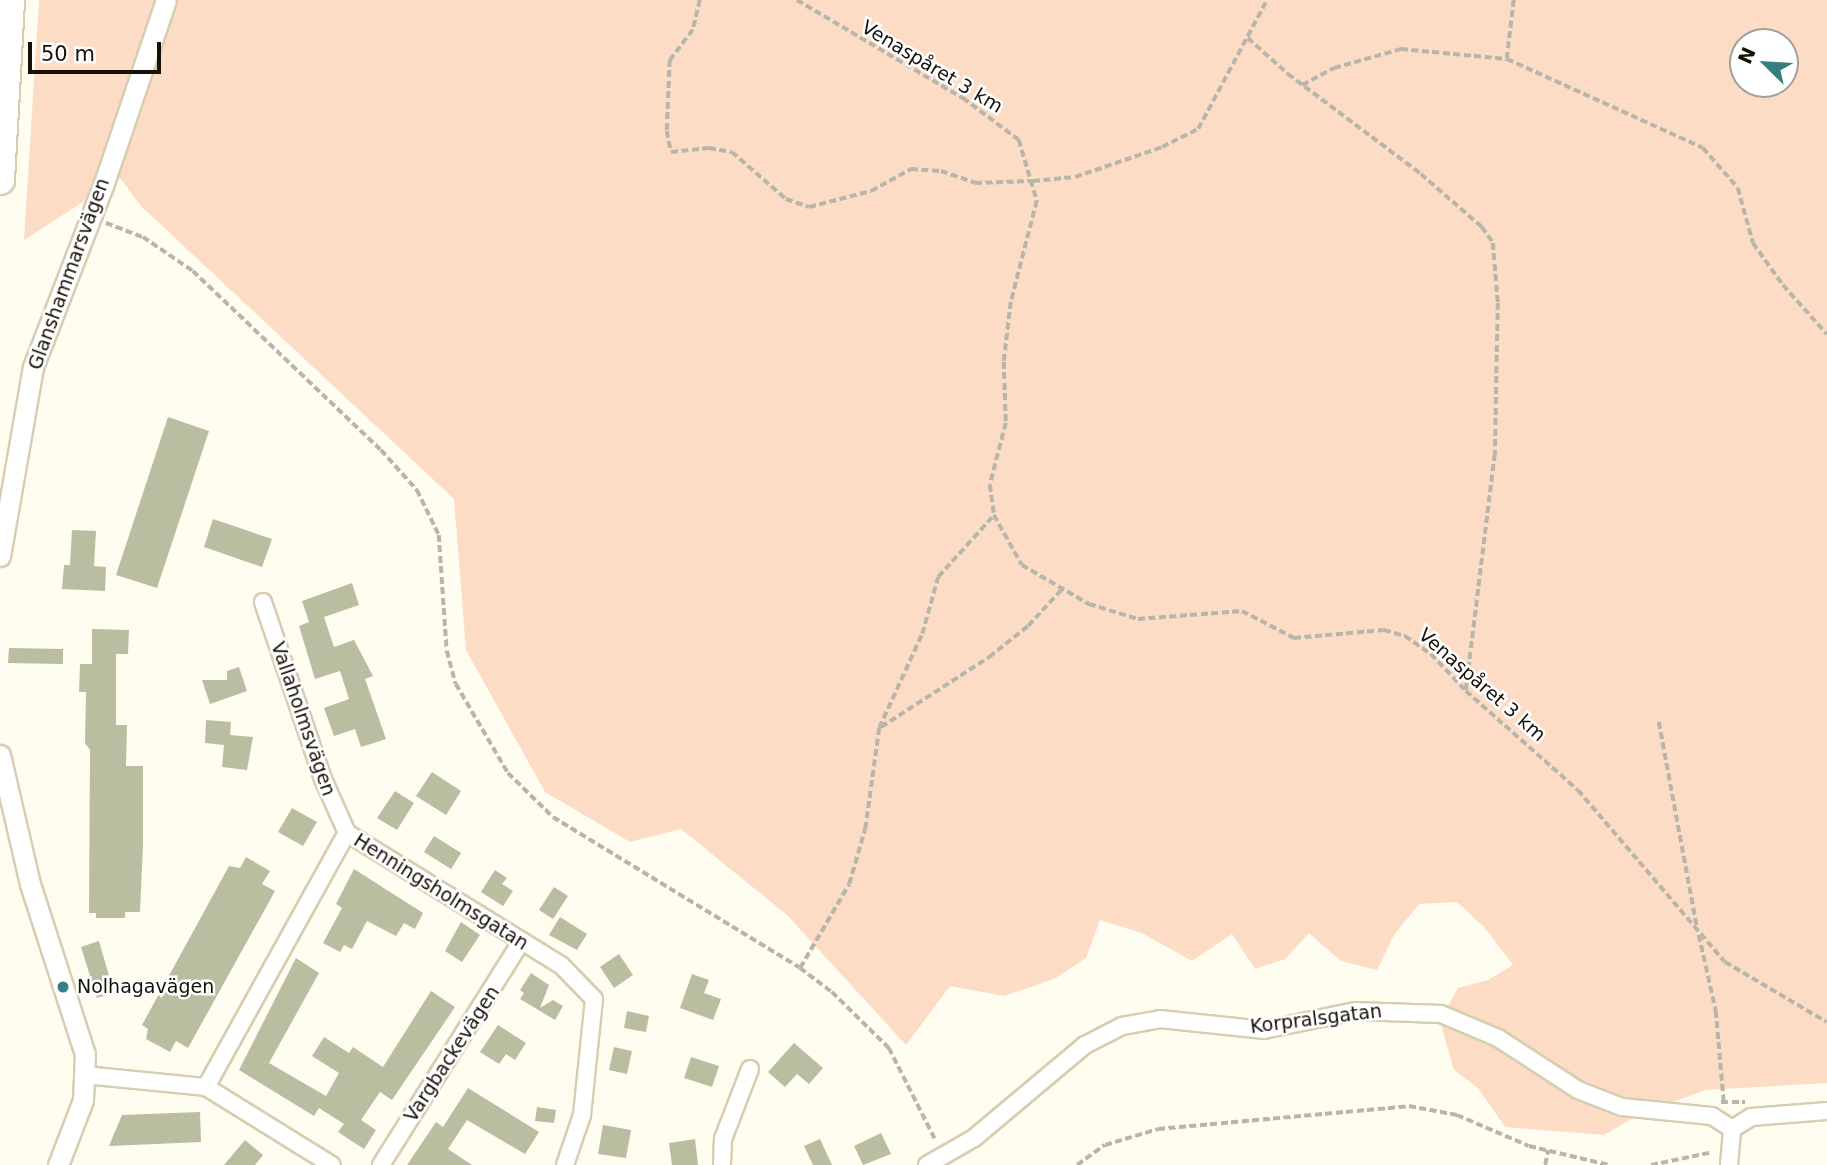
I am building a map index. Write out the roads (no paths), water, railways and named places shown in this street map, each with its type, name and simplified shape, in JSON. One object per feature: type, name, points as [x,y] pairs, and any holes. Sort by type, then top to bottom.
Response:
[{"type":"highway","points":[[0,180],[10,0]]},
{"type":"street","name":"Glanshammarsvägen","points":[[0,555],[33,367],[91,218],[166,0]]},
{"type":"street","name":"Vallaholmsvägen","points":[[263,602],[323,779],[348,834]]},
{"type":"street","points":[[0,755],[4,792],[30,884],[85,1054],[83,1100],[58,1165]]},
{"type":"street","name":"Henningsholmsgatan","points":[[206,1087],[348,834],[561,965],[594,999],[582,1115],[565,1165]]},
{"type":"street","name":"Vargbackevägen","points":[[381,1165],[522,942]]},
{"type":"street","name":"Korpralsgatan","points":[[927,1165],[1074,1053],[1122,1026],[1171,1018],[1264,1030],[1376,1010],[1457,1018],[1498,1038],[1592,1098],[1665,1114],[1712,1115],[1732,1129]]},
{"type":"street","points":[[722,1165],[723,1139],[750,1069]]},
{"type":"street","points":[[85,1075],[206,1087],[332,1165]]},
{"type":"street","points":[[1729,1165],[1732,1129],[1751,1117],[1827,1111]]},
{"type":"place","name":"Nolhagavägen","points":[[63,987]]}]
